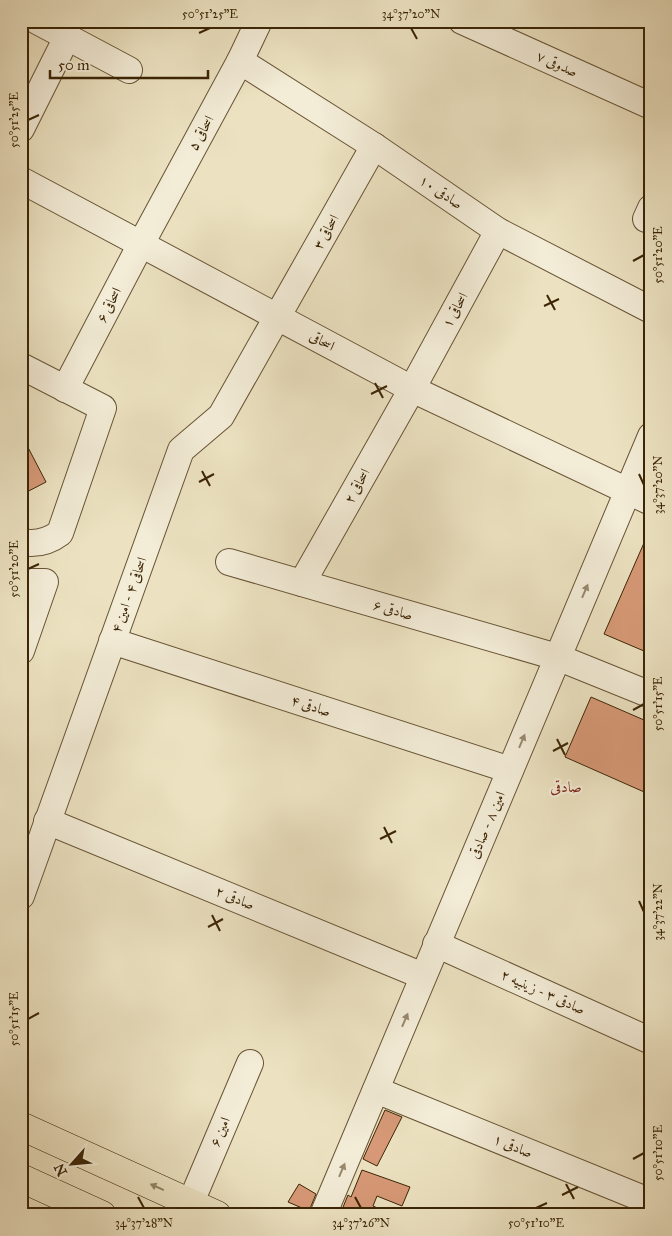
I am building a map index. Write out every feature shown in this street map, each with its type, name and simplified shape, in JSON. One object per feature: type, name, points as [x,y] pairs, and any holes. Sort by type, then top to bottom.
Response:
[{"type":"main road","points":[[21,1126],[218,1215]]},
{"type":"main road","points":[[21,1178],[102,1215]]},
{"type":"street","points":[[37,21],[129,70]]},
{"type":"street","name":"اسحاقی ۵","points":[[140,244],[240,61],[259,21]]},
{"type":"street","name":"صدوقی ۷","points":[[462,21],[651,106]]},
{"type":"street","points":[[21,129],[67,37]]},
{"type":"street","name":"صادقی ۱۰","points":[[240,61],[374,146],[498,231],[651,310]]},
{"type":"street","name":"اسحاقی ۳","points":[[278,318],[374,146]]},
{"type":"street","name":"اسحاقی","points":[[21,180],[412,389],[651,502]]},
{"type":"street","name":"اسحاقی ۱","points":[[412,389],[498,231]]},
{"type":"street","name":"اسحاقی ۶","points":[[71,378],[140,244]]},
{"type":"street","name":"اسحاقی ۴ - امین ۴","points":[[21,896],[181,450],[221,416],[278,318]]},
{"type":"street","points":[[21,366],[71,378],[102,408],[60,533],[48,541],[29,544],[21,542]]},
{"type":"street","name":"اسحاقی ۲","points":[[302,583],[412,389]]},
{"type":"street","name":"امین ۸ - صادقی","points":[[323,1215],[651,436]]},
{"type":"street","name":"صادقی ۶","points":[[229,562],[557,657],[651,695]]},
{"type":"street","points":[[21,582],[45,582],[21,651]]},
{"type":"street","name":"صادقی ۴","points":[[112,641],[510,770]]},
{"type":"street","name":"صادقی ۲","points":[[47,820],[423,976]]},
{"type":"street","name":"صادقی ۳ - زینبیه ۲","points":[[436,944],[651,1041]]},
{"type":"street","name":"امین ۶","points":[[191,1202],[250,1063]]},
{"type":"street","name":"صادقی ۱","points":[[376,1090],[651,1202]]},
{"type":"building","points":[[21,434],[46,482],[21,495]]},
{"type":"building","points":[[651,527],[651,654],[604,634]]},
{"type":"building","points":[[591,697],[651,723],[651,795],[565,757]]},
{"type":"building","points":[[385,1110],[402,1117],[377,1166],[363,1159]]},
{"type":"building","points":[[362,1170],[410,1187],[402,1206],[377,1196],[373,1206],[393,1215],[343,1215],[344,1213],[341,1212],[348,1195],[351,1197]]},
{"type":"building","points":[[299,1184],[316,1194],[309,1211],[288,1202]]},
{"type":"district","name":"صادقی","points":[[566,787]]}]
